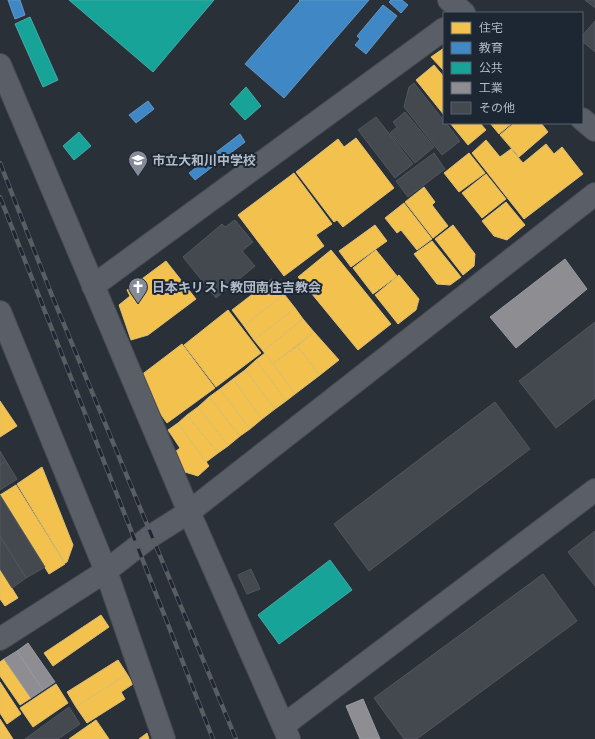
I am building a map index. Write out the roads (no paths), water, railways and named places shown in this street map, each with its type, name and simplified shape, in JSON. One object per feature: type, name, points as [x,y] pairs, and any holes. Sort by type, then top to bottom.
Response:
[{"type":"street","points":[[449,0],[464,12]]},
{"type":"street","points":[[466,12],[477,0]]},
{"type":"street","points":[[93,286],[443,30]]},
{"type":"street","points":[[0,65],[189,512],[286,732],[595,490]]},
{"type":"street","points":[[583,120],[595,130]]},
{"type":"street","points":[[0,639],[106,572],[151,536],[189,512],[595,194]]},
{"type":"street","points":[[0,312],[8,355],[106,572],[164,739]]},
{"type":"railway","points":[[0,163],[51,293],[236,739]]},
{"type":"railway","points":[[0,197],[213,739]]},
{"type":"place","name":"市立大和川中学校","points":[[138,177]]},
{"type":"place","name":"日本キリスト教団南住吉教会","points":[[138,304]]}]
